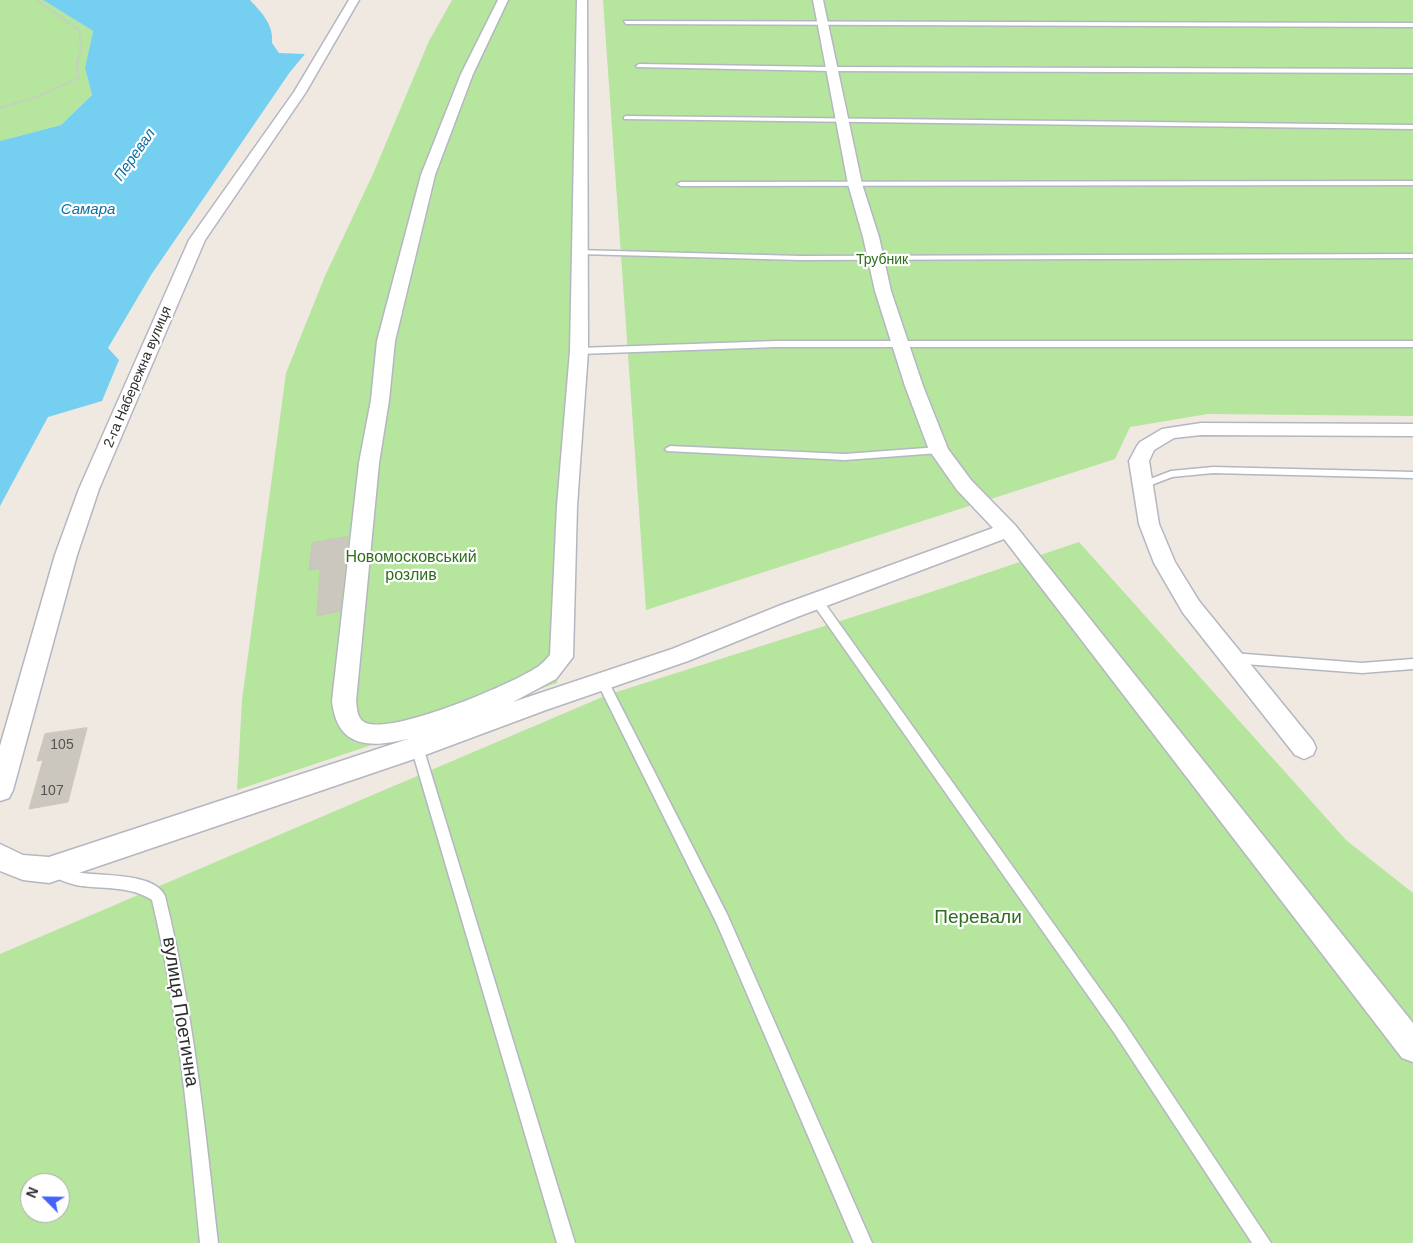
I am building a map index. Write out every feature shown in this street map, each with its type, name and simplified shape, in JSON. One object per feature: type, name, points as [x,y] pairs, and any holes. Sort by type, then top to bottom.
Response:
[{"type":"street","name":"2-га Набережна вулиця","points":[[0,790],[66,555],[86,499],[197,240],[300,92],[354,0]]},
{"type":"street","points":[[503,0],[467,74],[428,175],[386,341],[380,400],[368,463],[344,701],[347,718],[358,732],[376,736],[410,730],[519,689],[550,671],[561,658],[567,506],[579,352],[582,0]]},
{"type":"street","points":[[818,0],[827,38],[830,69],[855,184],[884,291],[914,386],[940,450],[964,485],[1008,530],[1413,1047]]},
{"type":"street","points":[[1304,748],[1191,607],[1165,563],[1149,524],[1139,461],[1148,446],[1169,434],[1210,428],[1413,430]]},
{"type":"street","points":[[0,856],[10,863],[38,870],[417,747],[602,680],[680,655],[817,601],[1008,530]]},
{"type":"lane","points":[[626,22],[1413,25]]},
{"type":"lane","points":[[639,66],[830,69],[1413,71]]},
{"type":"lane","points":[[626,118],[1413,127]]},
{"type":"lane","points":[[681,184],[1413,183]]},
{"type":"lane","points":[[579,252],[801,258],[875,256],[1413,256]]},
{"type":"lane","points":[[579,352],[776,344],[1413,344]]},
{"type":"lane","points":[[670,449],[845,457],[940,450]]},
{"type":"lane","points":[[1142,486],[1171,474],[1213,470],[1413,475]]},
{"type":"lane","points":[[817,601],[1120,1029],[1262,1243]]},
{"type":"lane","points":[[1232,658],[1362,668],[1413,664]]},
{"type":"lane","points":[[602,680],[722,919],[863,1243]]},
{"type":"lane","points":[[417,747],[566,1243]]},
{"type":"lane","name":"вулиця Поетична","points":[[38,870],[84,880],[143,886],[158,896],[170,940],[190,1062],[209,1243]]},
{"type":"path","points":[[0,108],[39,96],[79,78],[77,65],[81,47],[78,30],[61,16],[36,0]]},
{"type":"green space","points":[[0,0],[43,0],[93,31],[85,68],[92,95],[61,125],[0,141]]},
{"type":"green space","name":"Новомосковський розлив","points":[[452,0],[578,0],[573,270],[562,512],[557,683],[237,790],[242,700],[286,373],[325,276],[373,174],[429,41]]},
{"type":"green space","name":"Трубник","points":[[603,0],[1413,0],[1413,416],[1208,414],[1130,427],[1115,459],[646,610]]},
{"type":"green space","name":"Перевали","points":[[1079,542],[1346,840],[1413,893],[1413,1243],[0,1243],[0,954],[607,695],[922,595]]},
{"type":"water","name":"Самара","points":[[43,0],[250,0],[269,25],[272,43],[279,53],[305,54],[290,72],[151,275],[108,348],[119,360],[102,401],[48,417],[0,506],[0,141],[61,125],[92,95],[85,68],[93,31]]},
{"type":"building","points":[[348,537],[340,611],[317,616],[320,569],[309,570],[312,543]]},
{"type":"building","points":[[87,728],[68,802],[29,809],[43,760],[37,761],[45,734]]},
{"type":"water label","name":"Перевал","points":[[135,155]]}]
